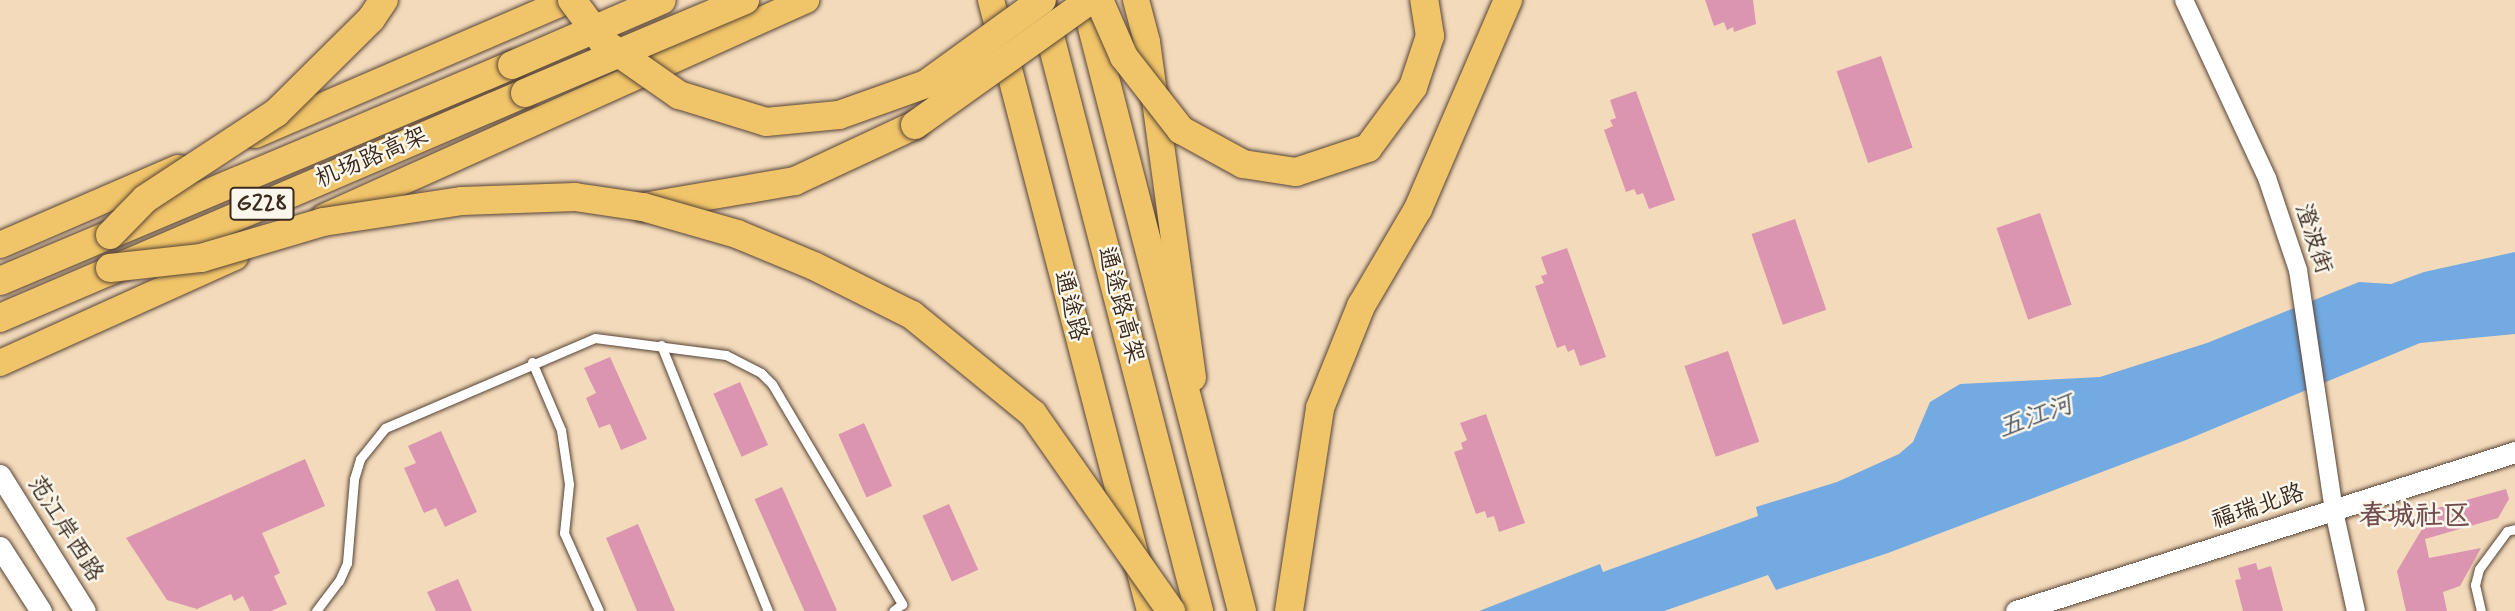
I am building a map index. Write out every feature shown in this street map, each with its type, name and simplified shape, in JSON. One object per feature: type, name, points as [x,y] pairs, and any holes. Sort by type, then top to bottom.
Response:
[{"type":"highway","points":[[110,235],[145,199],[276,113],[371,19],[384,0]]},
{"type":"highway","points":[[571,0],[603,42],[679,95],[766,122],[839,116],[926,84],[1041,0]]},
{"type":"highway","name":"机场路高架","points":[[0,281],[640,6],[662,0]]},
{"type":"highway","name":"机场路高架","points":[[0,318],[110,268],[745,0]]},
{"type":"highway","name":"通途路高架","points":[[1041,0],[1199,611]]},
{"type":"highway","points":[[643,207],[795,181],[915,125],[1087,0]]},
{"type":"highway","name":"通途路高架","points":[[1087,0],[1242,611]]},
{"type":"highway","points":[[1098,0],[1124,57],[1181,130],[1243,164],[1296,172],[1368,148],[1413,87],[1430,36],[1424,0]]},
{"type":"highway","points":[[1289,611],[1320,408],[1488,0]]},
{"type":"highway","points":[[1361,306],[1418,209],[1508,0]]},
{"type":"highway","points":[[110,268],[201,258],[323,222],[462,201],[575,197],[643,207],[737,234],[814,266],[912,315],[1033,414],[1171,611]]},
{"type":"main road","points":[[0,245],[571,0]]},
{"type":"main road","points":[[0,363],[806,0]]},
{"type":"main road","name":"通途路","points":[[991,0],[1150,611]]},
{"type":"main road","points":[[1098,0],[1249,611]]},
{"type":"main road","points":[[1136,0],[1147,42],[1193,383]]},
{"type":"street","name":"澄波街","points":[[2184,0],[2267,178],[2305,295],[2334,510],[2356,611]]},
{"type":"street","name":"福瑞北路","points":[[2016,611],[2515,452]]},
{"type":"street","name":"范江岸西路","points":[[0,475],[85,611]]},
{"type":"street","points":[[0,547],[41,611]]},
{"type":"lane","points":[[316,611],[340,581],[347,563],[354,480],[372,441],[385,428],[532,362],[595,338],[662,345],[735,358],[772,384],[902,604],[893,611]]},
{"type":"lane","points":[[662,345],[768,611]]},
{"type":"lane","points":[[532,362],[561,430],[569,484],[564,533],[599,611]]},
{"type":"lane","points":[[2481,611],[2475,585],[2479,569],[2507,531],[2515,529]]},
{"type":"water","name":"五江河","points":[[2515,252],[2515,334],[2420,343],[2186,440],[1888,553],[1776,590],[1768,575],[1664,611],[1479,611],[1600,564],[1603,572],[1758,516],[1756,507],[1837,482],[1899,454],[1913,442],[1930,402],[1960,384],[2100,377],[2207,343],[2359,282],[2391,284],[2424,272]]},
{"type":"building","points":[[1705,0],[1753,0],[1756,24],[1734,32],[1733,27],[1727,30],[1724,22],[1714,26]]},
{"type":"building","points":[[1881,56],[1913,148],[1868,163],[1837,71]]},
{"type":"building","points":[[1636,91],[1675,200],[1649,209],[1643,193],[1637,195],[1634,189],[1626,192],[1604,130],[1613,126],[1610,120],[1616,118],[1610,100]]},
{"type":"building","points":[[2040,213],[2072,305],[2028,320],[1997,228]]},
{"type":"building","points":[[1795,219],[1826,310],[1783,325],[1752,234]]},
{"type":"building","points":[[1567,248],[1606,357],[1580,366],[1574,349],[1568,352],[1565,345],[1557,348],[1535,286],[1544,283],[1541,276],[1547,274],[1541,257]]},
{"type":"building","points":[[1728,351],[1759,442],[1716,457],[1685,366]]},
{"type":"building","points":[[610,357],[647,439],[621,450],[610,424],[599,428],[586,398],[596,393],[584,368]]},
{"type":"building","points":[[740,382],[768,445],[742,457],[714,394]]},
{"type":"building","points":[[1486,414],[1525,523],[1499,532],[1494,516],[1487,518],[1485,511],[1476,514],[1454,452],[1463,449],[1461,443],[1467,440],[1460,423]]},
{"type":"building","points":[[864,423],[892,486],[866,497],[838,434]]},
{"type":"building","points":[[441,431],[477,512],[445,527],[436,508],[424,513],[404,468],[416,463],[408,446]]},
{"type":"building","points":[[305,459],[325,506],[262,533],[280,573],[274,576],[287,604],[271,611],[250,611],[243,596],[234,601],[231,594],[197,609],[167,600],[126,538]]},
{"type":"building","points":[[782,487],[837,610],[804,611],[755,499]]},
{"type":"building","points":[[2506,489],[2509,499],[2498,518],[2425,539],[2429,558],[2481,548],[2460,586],[2443,592],[2447,611],[2406,611],[2397,571],[2434,509]]},
{"type":"building","points":[[949,504],[978,570],[952,582],[923,516]]},
{"type":"building","points":[[638,524],[675,611],[637,611],[606,538]]},
{"type":"building","points":[[2256,563],[2258,570],[2271,566],[2283,611],[2243,611],[2235,580],[2241,579],[2238,568]]},
{"type":"building","points":[[458,579],[472,611],[436,611],[427,592]]},
{"type":"district","name":"春城社区","points":[[2415,517]]}]
